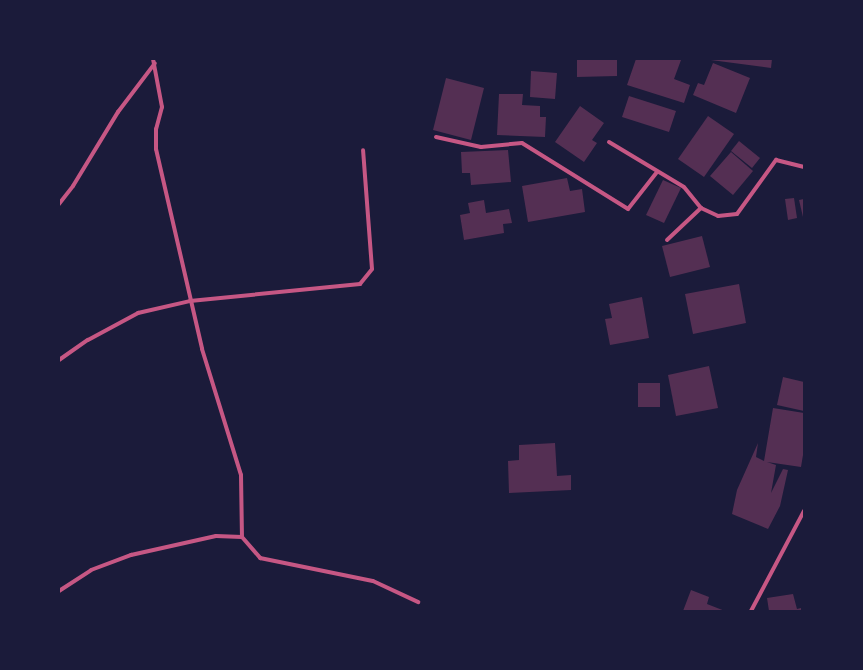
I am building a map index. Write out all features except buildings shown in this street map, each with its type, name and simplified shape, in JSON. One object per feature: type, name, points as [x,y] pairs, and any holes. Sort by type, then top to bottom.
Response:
[{"type":"street","points":[[59,204],[74,186],[118,112],[154,61]]},
{"type":"street","points":[[154,61],[162,107],[156,129],[156,149],[190,301],[221,416],[241,475],[242,537],[260,558],[373,581],[418,602]]},
{"type":"street","points":[[436,137],[481,147],[522,143],[628,209],[657,172]]},
{"type":"street","points":[[609,142],[684,187],[701,208],[718,216],[737,214],[776,160],[804,167]]},
{"type":"street","points":[[59,360],[88,340],[138,313],[190,301],[360,284],[372,269],[363,150]]},
{"type":"street","points":[[667,240],[701,208]]},
{"type":"street","points":[[751,611],[804,511]]},
{"type":"street","points":[[59,591],[91,570],[131,555],[216,536],[242,537]]}]
